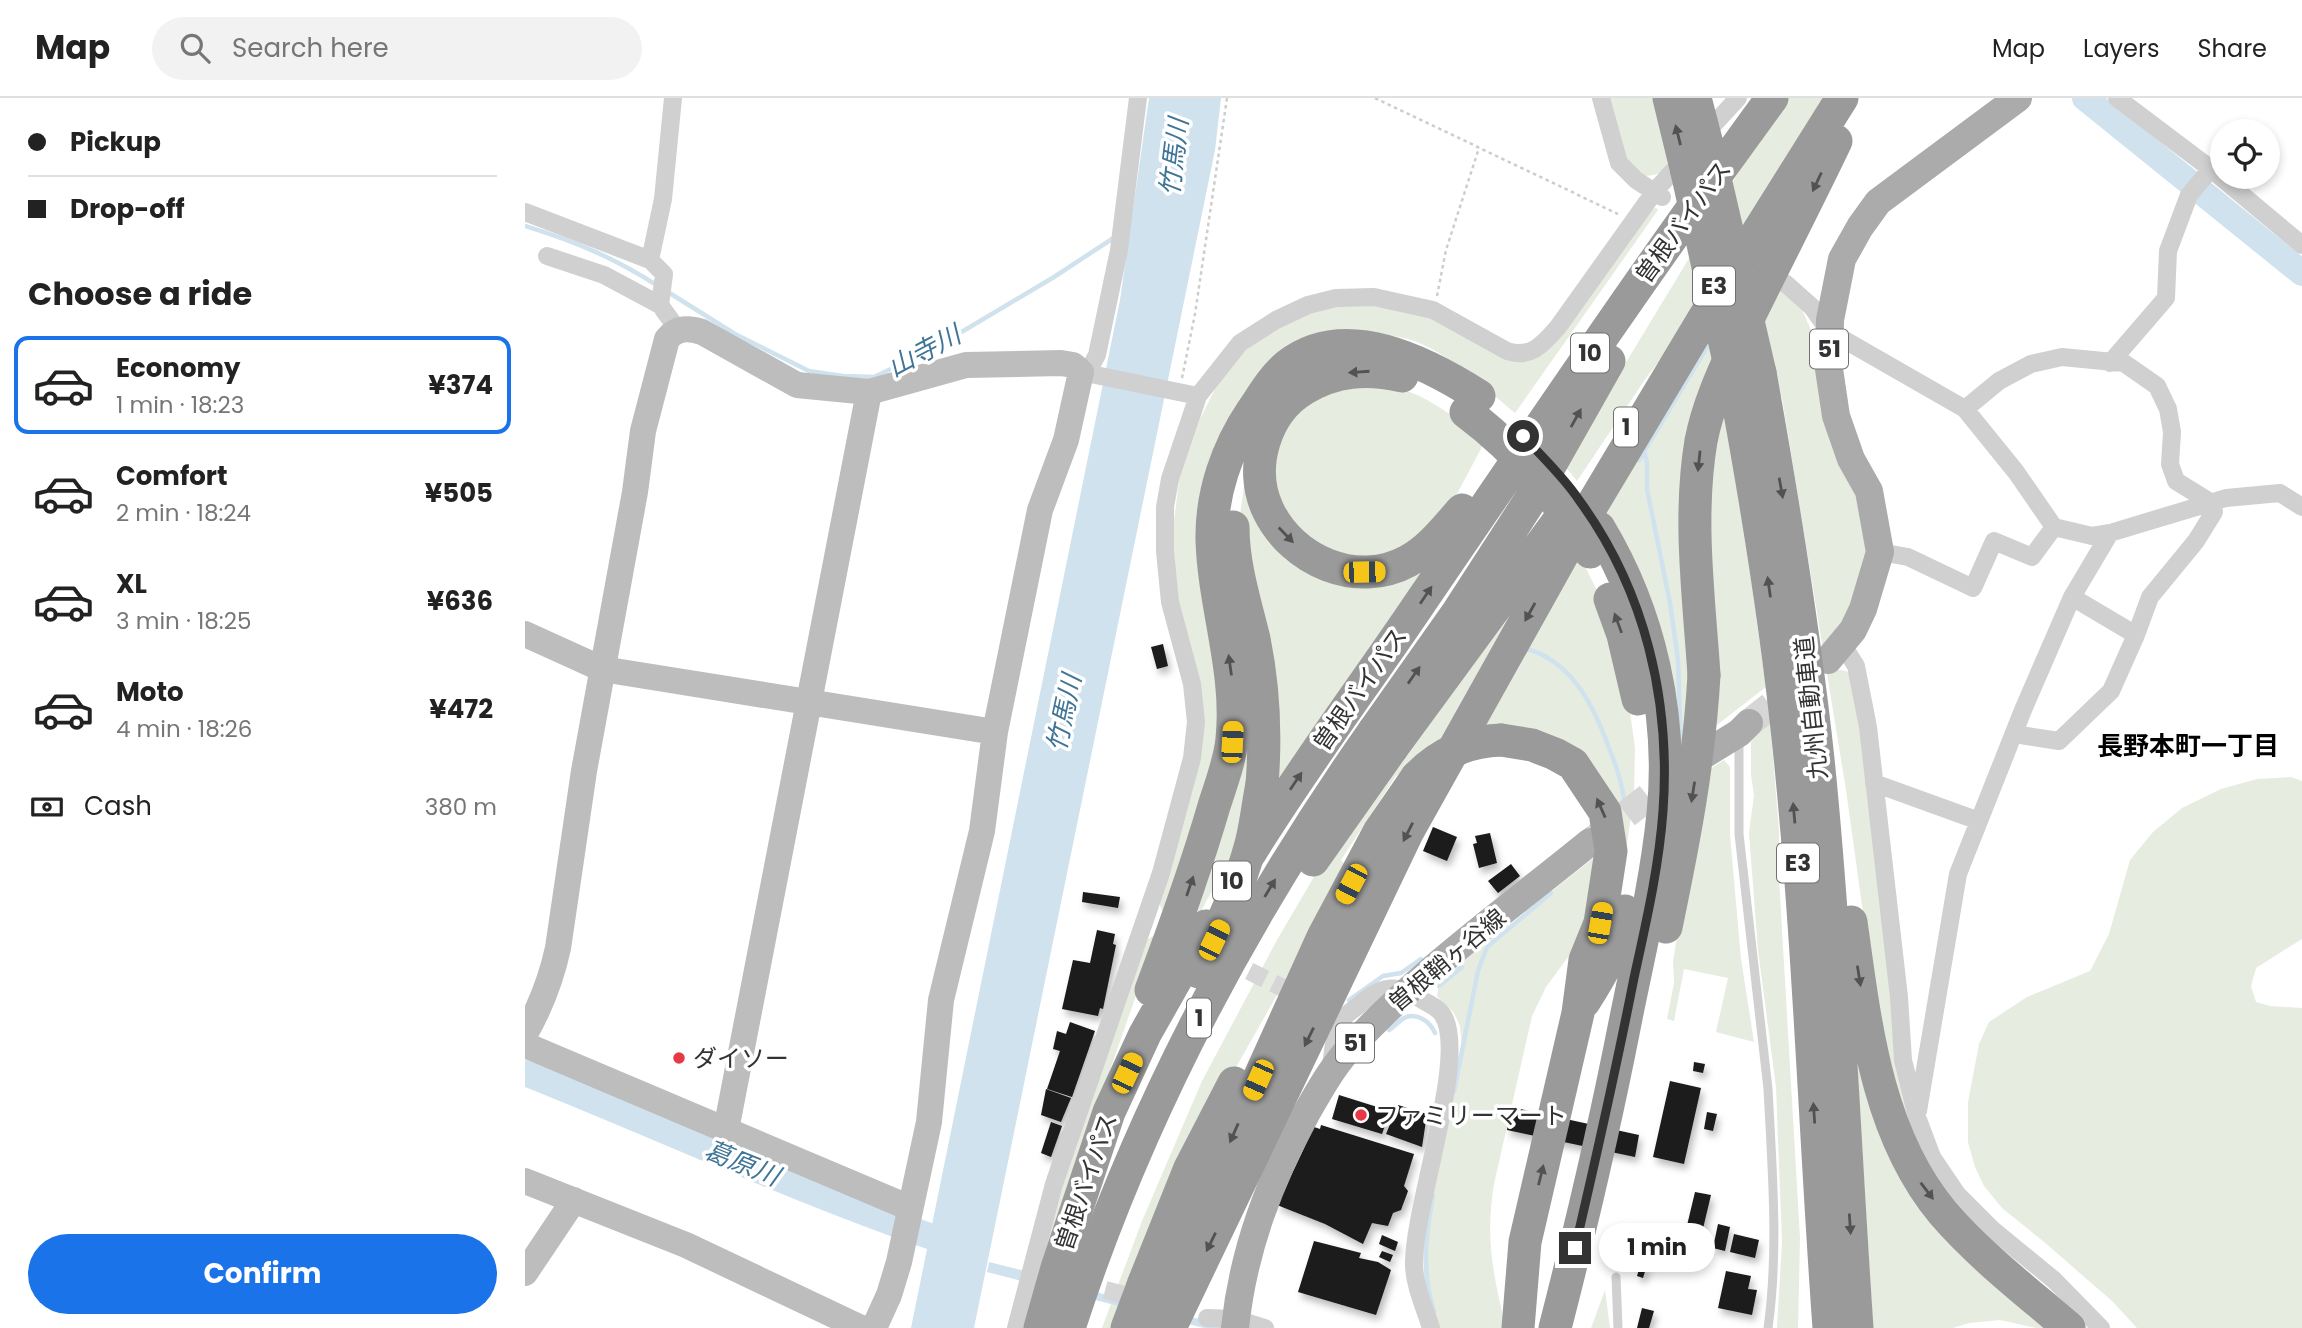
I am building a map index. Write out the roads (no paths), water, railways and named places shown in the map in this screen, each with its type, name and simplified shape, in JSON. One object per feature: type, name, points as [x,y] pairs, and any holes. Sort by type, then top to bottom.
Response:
[{"type":"highway","name":"九州自動車道","points":[[1669,98],[1680,172],[1738,402],[1759,520],[1789,749],[1829,1328]]},
{"type":"highway","name":"曽根バイパス","points":[[1040,1328],[1109,1112],[1145,1034],[1219,903],[1271,819],[1675,230],[1773,98]]},
{"type":"highway","name":"1","points":[[1091,1328],[1153,1165],[1243,979],[1458,612],[1531,499],[1675,249],[1773,98]]},
{"type":"highway","points":[[1170,1328],[1407,833],[1564,552],[1704,318],[1842,98]]},
{"type":"highway","points":[[1612,1086],[1666,927],[1692,795],[1701,733],[1704,675],[1696,542],[1696,488],[1701,441],[1713,395],[1857,98]]},
{"type":"highway","name":"九州自動車道","points":[[1706,122],[1760,373],[1801,619],[1829,890],[1857,1328]]},
{"type":"highway","points":[[1473,404],[1403,376],[1379,371],[1355,371],[1318,381],[1291,397],[1269,424],[1261,452],[1260,479],[1267,508],[1278,527],[1298,548],[1323,565],[1350,572],[1379,572],[1407,561],[1433,543],[1495,472],[1574,356],[1675,230]]},
{"type":"highway","name":"1","points":[[1069,1328],[1131,1161],[1193,1028],[1250,922],[1285,864],[1383,739],[1484,625],[1704,318]]},
{"type":"highway","points":[[1109,1112],[1123,1063],[1200,857],[1232,742],[1234,696],[1216,589],[1212,538],[1216,493],[1229,453],[1240,429],[1270,385],[1286,367],[1301,356],[1340,346],[1384,350],[1408,357],[1432,368],[1473,404],[1490,429],[1551,492],[1624,578],[1648,637],[1658,685],[1665,759],[1663,812],[1653,885],[1612,1086],[1555,1328]]},
{"type":"highway","points":[[1057,1328],[1089,1224],[1128,1122],[1156,1057],[1225,918],[1252,841],[1262,784],[1266,738],[1263,696],[1233,540],[1233,502],[1237,468],[1252,411]]},
{"type":"highway","points":[[1578,1013],[1609,962],[1621,932],[1644,821],[1646,764],[1636,689],[1623,635],[1594,540]]},
{"type":"highway","points":[[1801,619],[1835,810],[1870,1044],[1889,1117],[1919,1181],[1942,1212],[1977,1249],[2069,1328]]},
{"type":"highway","points":[[1146,1328],[1323,937],[1379,832],[1417,777],[1433,761],[1451,751],[1483,740],[1532,745],[1573,764],[1605,812],[1611,851],[1600,923],[1585,960],[1578,1013],[1525,1242],[1518,1328]]},
{"type":"highway","points":[[1127,1328],[1175,1204],[1219,1111],[1249,1056],[1323,937]]},
{"type":"highway","points":[[1808,1328],[1817,1152]]},
{"type":"highway","points":[[1577,1328],[1583,1297],[1593,1170]]},
{"type":"highway","points":[[1525,1242],[1540,1310],[1538,1328]]},
{"type":"main road","name":"51","points":[[1834,651],[1853,630],[1863,609],[1880,552],[1869,491],[1851,460],[1836,416],[1829,369],[1829,331],[1842,259],[1878,202],[2018,98]]},
{"type":"main road","points":[[1705,754],[1744,728]]},
{"type":"main road","name":"曽根鞘ヶ谷線","points":[[1236,1324],[1245,1264],[1256,1223],[1291,1142],[1346,1052],[1406,990],[1590,842]]},
{"type":"street","points":[[650,260],[663,199],[673,98]]},
{"type":"street","points":[[874,1328],[889,1295],[899,1262],[929,1122],[941,1000],[982,831],[995,732],[1040,510],[1097,355],[1119,250],[1138,98]]},
{"type":"street","points":[[1601,98],[1619,163],[1636,180],[1660,195]]},
{"type":"street","points":[[1706,122],[1738,98]]},
{"type":"street","points":[[2117,98],[2210,168]]},
{"type":"street","points":[[2110,363],[2166,298],[2168,251],[2189,195],[2210,170]]},
{"type":"street","points":[[1016,1328],[1039,1271],[1054,1184],[1119,992],[1153,922],[1192,758],[1196,722],[1192,684],[1170,602],[1165,551],[1165,507],[1170,479],[1198,396],[1240,343],[1276,320],[1308,305],[1336,298],[1374,297],[1433,310],[1507,351],[1517,354],[1529,352],[1541,346],[1557,327],[1633,221],[1680,172]]},
{"type":"street","points":[[2235,189],[2302,245]]},
{"type":"street","points":[[525,212],[650,260],[664,274],[660,305]]},
{"type":"street","points":[[547,256],[604,275],[660,305],[678,330]]},
{"type":"street","points":[[1785,283],[1812,307],[1829,331],[1965,409],[2016,472],[2054,527],[2092,536],[2226,498],[2280,493],[2302,507]]},
{"type":"street","points":[[525,1034],[542,1004],[556,958],[584,771],[635,492],[643,431],[667,339],[678,330],[702,332],[797,385],[869,392],[965,365],[1061,363],[1073,365],[1089,373],[1198,396]]},
{"type":"street","points":[[1965,409],[1999,381],[2031,364],[2062,357],[2124,363],[2157,386],[2168,409],[2172,432],[2170,464],[2176,481],[2210,502],[2214,512],[2196,541],[2150,597],[2111,691],[2059,741],[2014,734]]},
{"type":"street","points":[[726,1130],[869,392]]},
{"type":"street","points":[[1880,552],[1908,557],[1973,588],[1994,541],[2032,557],[2054,527]]},
{"type":"street","points":[[1917,1118],[1958,874],[2073,597],[2110,533]]},
{"type":"street","points":[[2073,597],[2136,635]]},
{"type":"street","points":[[525,634],[602,669],[807,704],[995,732]]},
{"type":"street","points":[[1834,651],[1856,666],[1868,727],[1899,997],[1903,1060],[1917,1118],[1932,1157],[1957,1194],[1993,1230],[2054,1280],[2101,1328]]},
{"type":"street","points":[[1874,783],[1979,821]]},
{"type":"street","points":[[1406,990],[1441,1012],[1449,1030],[1447,1088],[1418,1222],[1414,1266],[1417,1288],[1431,1328]]},
{"type":"street","points":[[525,1045],[910,1208]]},
{"type":"street","points":[[525,1181],[686,1245],[861,1328]]},
{"type":"street","points":[[525,1273],[574,1200]]},
{"type":"street","points":[[1207,1318],[1265,1328]]},
{"type":"lane","points":[[1744,728],[1739,834],[1770,1111],[1773,1253],[1768,1328]]},
{"type":"lane","points":[[1616,1277],[1618,1328]]},
{"type":"water","name":"竹馬川","points":[[1149,98],[1221,98],[1215,150],[974,1328],[911,1328],[1120,300]]},
{"type":"water","points":[[989,1262],[1234,1328],[1204,1328],[987,1272]]},
{"type":"waterway","points":[[2085,98],[2302,273]]},
{"type":"waterway","name":"山寺川","points":[[525,226],[594,251],[658,286]]},
{"type":"waterway","name":"山寺川","points":[[668,292],[735,334],[809,371],[874,377],[933,349],[1115,237]]},
{"type":"waterway","points":[[1639,460],[1710,342]]},
{"type":"waterway","points":[[1644,451],[1647,489],[1670,603],[1678,660],[1681,749]]},
{"type":"waterway","points":[[1527,649],[1557,664],[1580,688],[1589,702],[1618,774],[1624,800]]},
{"type":"waterway","points":[[1454,1091],[1478,971],[1487,947],[1551,893]]},
{"type":"waterway","points":[[1349,1000],[1383,976],[1401,973],[1421,959]]},
{"type":"waterway","points":[[1439,986],[1462,967]]},
{"type":"waterway","points":[[1389,1030],[1404,1018],[1413,1016],[1426,1021],[1435,1033]]},
{"type":"waterway","name":"葛原川","points":[[525,1073],[796,1186],[962,1247]]},
{"type":"waterway","points":[[1433,1195],[1428,1225],[1426,1268],[1434,1311]]},
{"type":"tunnel","points":[[1749,723],[1796,686]]},
{"type":"tunnel","points":[[1593,840],[1677,775]]},
{"type":"tunnel","points":[[1225,959],[1303,998]]},
{"type":"tunnel","points":[[1079,1283],[1143,1300]]},
{"type":"place","name":"ダイソー","points":[[679,1058]]},
{"type":"place","name":"ファミリーマート","points":[[1361,1115]]},
{"type":"district","name":"長野本町一丁目","points":[[2188,746]]}]
